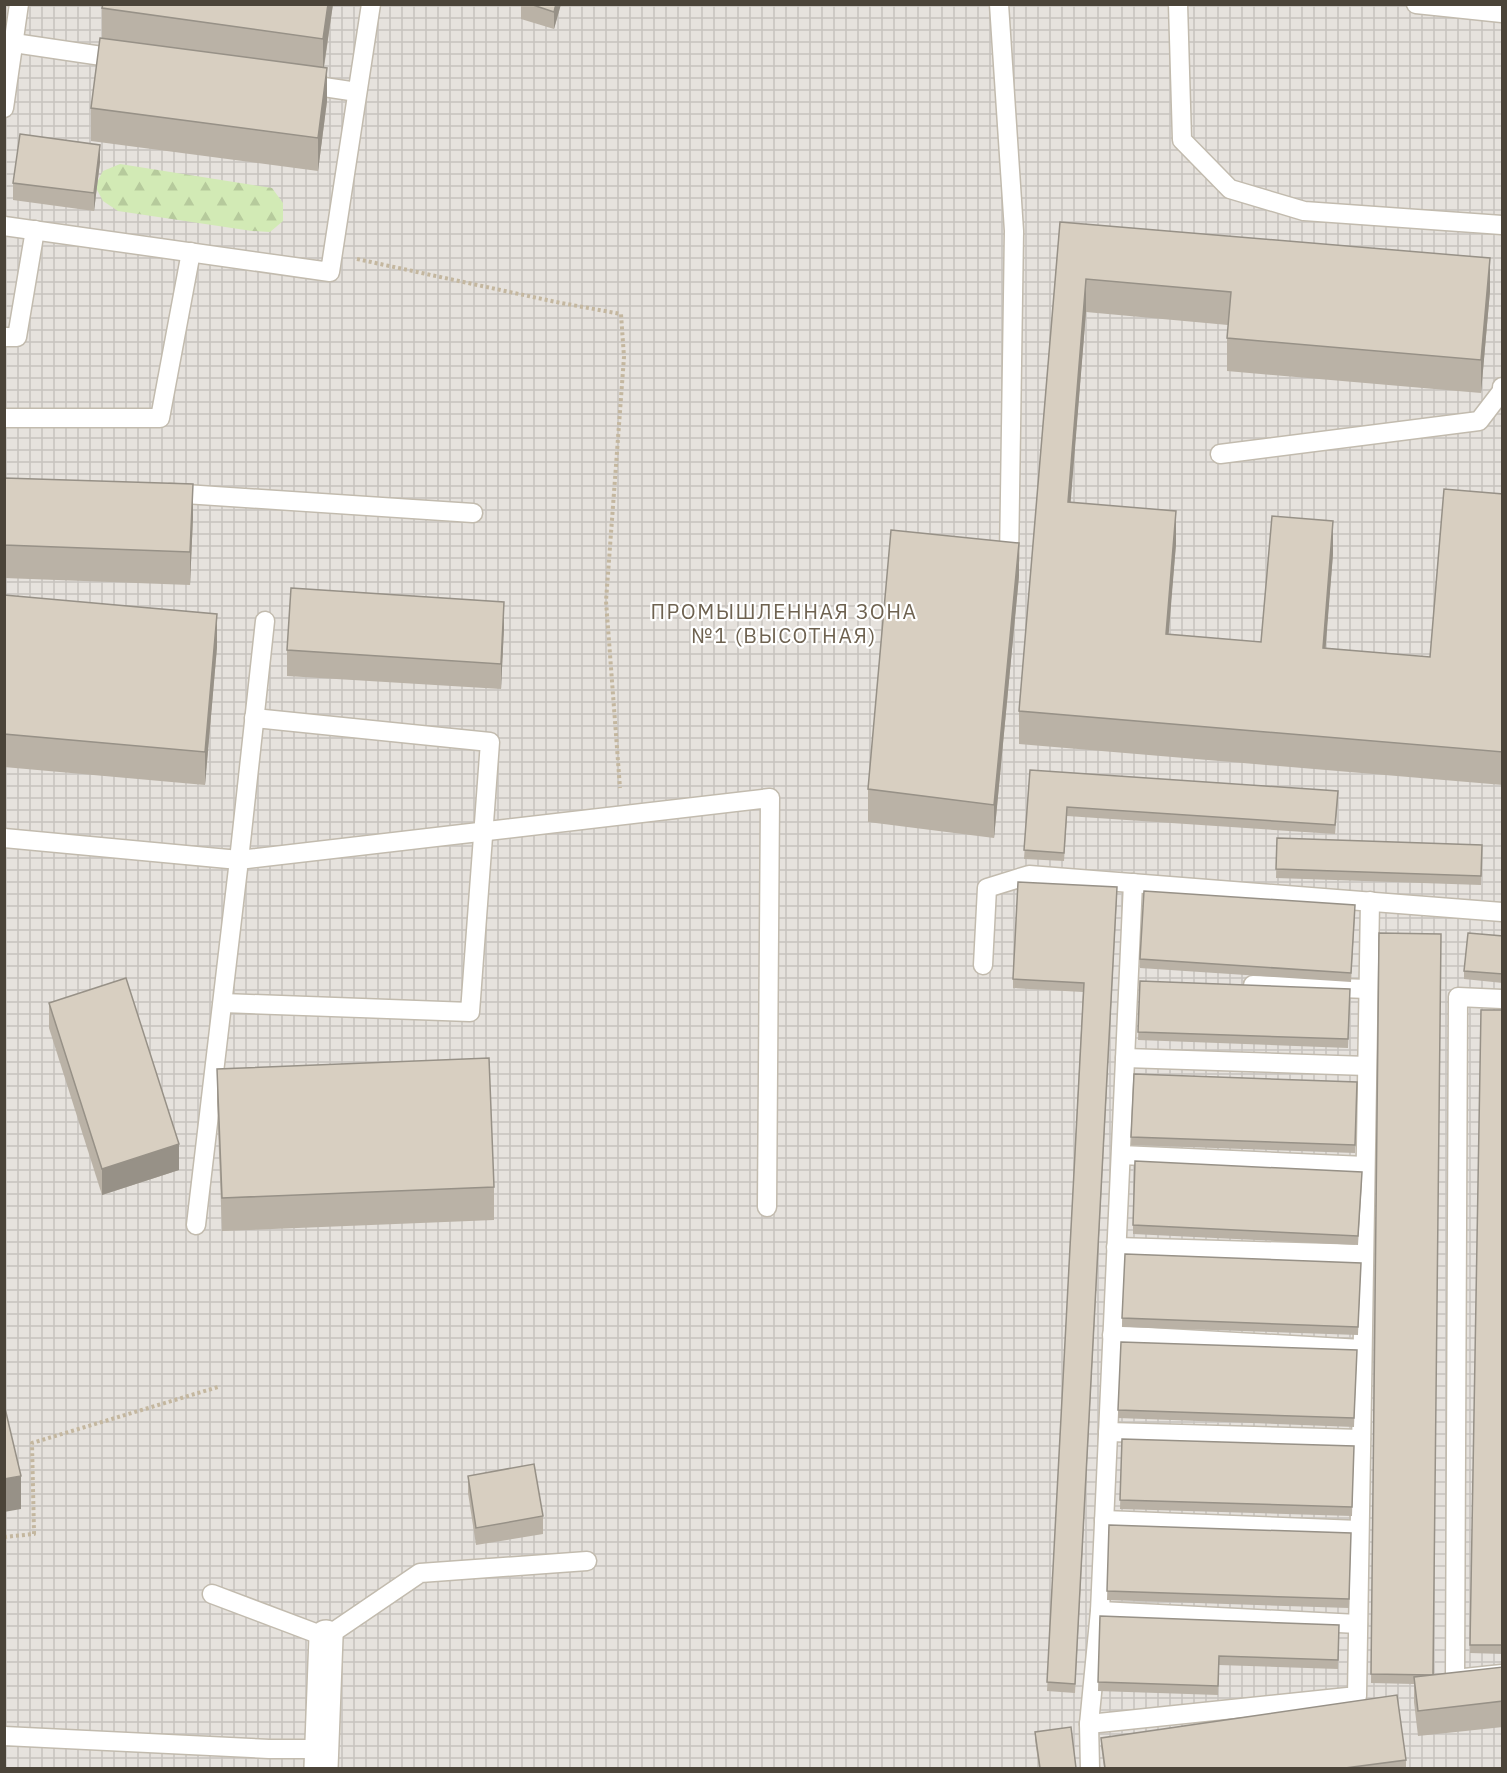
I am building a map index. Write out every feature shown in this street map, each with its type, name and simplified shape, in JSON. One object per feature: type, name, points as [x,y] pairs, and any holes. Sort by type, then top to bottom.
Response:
[{"type":"street","points":[[321,1759],[326,1638]]},
{"type":"lane","points":[[4,108],[19,4]]},
{"type":"lane","points":[[4,226],[330,272],[371,4]]},
{"type":"lane","points":[[999,4],[1014,231],[1009,560]]},
{"type":"lane","points":[[1178,4],[1182,140],[1230,189],[1304,211],[1503,225]]},
{"type":"lane","points":[[1416,4],[1503,12]]},
{"type":"lane","points":[[14,44],[144,62]]},
{"type":"lane","points":[[286,82],[357,92]]},
{"type":"lane","points":[[4,337],[17,337],[34,230]]},
{"type":"lane","points":[[4,418],[160,418],[191,252]]},
{"type":"lane","points":[[1220,454],[1479,421],[1503,387]]},
{"type":"lane","points":[[157,492],[473,513]]},
{"type":"lane","points":[[196,1225],[265,621]]},
{"type":"lane","points":[[223,1003],[470,1012],[490,742],[254,718]]},
{"type":"lane","points":[[4,838],[239,860],[770,798],[767,1207]]},
{"type":"lane","points":[[983,965],[987,888],[1029,876],[1503,912]]},
{"type":"lane","points":[[1090,1768],[1089,1724],[1100,1611],[1125,1058],[1135,981],[1133,883]]},
{"type":"lane","points":[[1089,1724],[1357,1696],[1370,902]]},
{"type":"lane","points":[[1236,985],[1368,989]]},
{"type":"lane","points":[[1503,999],[1458,997],[1455,1679],[1503,1674]]},
{"type":"lane","points":[[1125,1058],[1367,1066]]},
{"type":"lane","points":[[1121,1155],[1365,1166]]},
{"type":"lane","points":[[1116,1247],[1364,1254]]},
{"type":"lane","points":[[1112,1335],[1362,1349]]},
{"type":"lane","points":[[1108,1432],[1361,1439]]},
{"type":"lane","points":[[1104,1520],[1359,1530]]},
{"type":"lane","points":[[213,1594],[326,1638],[420,1572],[587,1561]]},
{"type":"lane","points":[[1100,1611],[1358,1624]]},
{"type":"lane","points":[[4,1736],[258,1748],[321,1759]]},
{"type":"path","points":[[333,254],[621,314],[624,357],[606,601],[622,815]]},
{"type":"path","points":[[4,1537],[34,1534],[32,1443],[218,1387]]},
{"type":"shaded area","points":[[4,5],[1502,5],[1502,1768],[5,1768]]},
{"type":"green space","points":[[120,164],[272,188],[283,203],[283,221],[270,232],[252,231],[118,211],[103,201],[95,186],[103,171]]},
{"type":"building","points":[[103,4],[328,4],[323,39],[102,8]]},
{"type":"building","points":[[530,4],[556,4],[554,12]]},
{"type":"building","points":[[100,38],[327,68],[318,138],[91,108]]},
{"type":"building","points":[[20,134],[100,145],[94,193],[13,183]]},
{"type":"building","points":[[1060,222],[1490,258],[1481,360],[1227,338],[1231,292],[1086,279],[1068,502],[1176,511],[1166,634],[1261,642],[1272,516],[1333,521],[1323,648],[1430,657],[1444,489],[1503,494],[1503,752],[1019,711]]},
{"type":"building","points":[[4,478],[193,484],[190,552],[4,545]]},
{"type":"building","points":[[891,530],[1019,543],[994,805],[868,789]]},
{"type":"building","points":[[291,588],[504,602],[501,664],[287,650]]},
{"type":"building","points":[[4,595],[217,614],[205,752],[4,734]]},
{"type":"building","points":[[1030,770],[1338,791],[1335,825],[1067,807],[1064,853],[1024,850]]},
{"type":"building","points":[[1277,838],[1482,845],[1481,876],[1276,869]]},
{"type":"building","points":[[1018,882],[1117,887],[1075,1684],[1047,1682],[1084,983],[1013,979]]},
{"type":"building","points":[[1144,891],[1355,905],[1351,973],[1140,959]]},
{"type":"building","points":[[1379,933],[1441,934],[1433,1675],[1371,1674]]},
{"type":"building","points":[[1468,933],[1503,936],[1503,974],[1464,971]]},
{"type":"building","points":[[126,978],[179,1144],[102,1169],[49,1003]]},
{"type":"building","points":[[1140,981],[1350,989],[1348,1039],[1138,1032]]},
{"type":"building","points":[[1481,1010],[1503,1010],[1503,1645],[1470,1645]]},
{"type":"building","points":[[489,1058],[494,1187],[222,1198],[217,1069]]},
{"type":"building","points":[[1134,1074],[1357,1082],[1355,1145],[1131,1137]]},
{"type":"building","points":[[1135,1161],[1362,1172],[1358,1236],[1133,1225]]},
{"type":"building","points":[[1125,1254],[1361,1263],[1358,1327],[1122,1318]]},
{"type":"building","points":[[1121,1342],[1357,1350],[1354,1418],[1118,1410]]},
{"type":"building","points":[[4,1404],[21,1476],[4,1479]]},
{"type":"building","points":[[1122,1439],[1354,1446],[1352,1507],[1120,1500]]},
{"type":"building","points":[[534,1464],[543,1516],[476,1528],[468,1476]]},
{"type":"building","points":[[1109,1525],[1351,1533],[1349,1599],[1107,1591]]},
{"type":"building","points":[[1100,1616],[1339,1625],[1338,1660],[1219,1656],[1218,1686],[1098,1682]]},
{"type":"building","points":[[1503,1667],[1503,1701],[1418,1711],[1414,1677]]},
{"type":"building","points":[[1397,1695],[1406,1760],[1345,1768],[1105,1768],[1101,1738]]},
{"type":"building","points":[[1071,1727],[1076,1768],[1040,1768],[1035,1732]]},
{"type":"district","name":"ПРОМЫШЛЕННАЯ ЗОНА №1 (ВЫСОТНАЯ)","points":[[784,623]]}]
